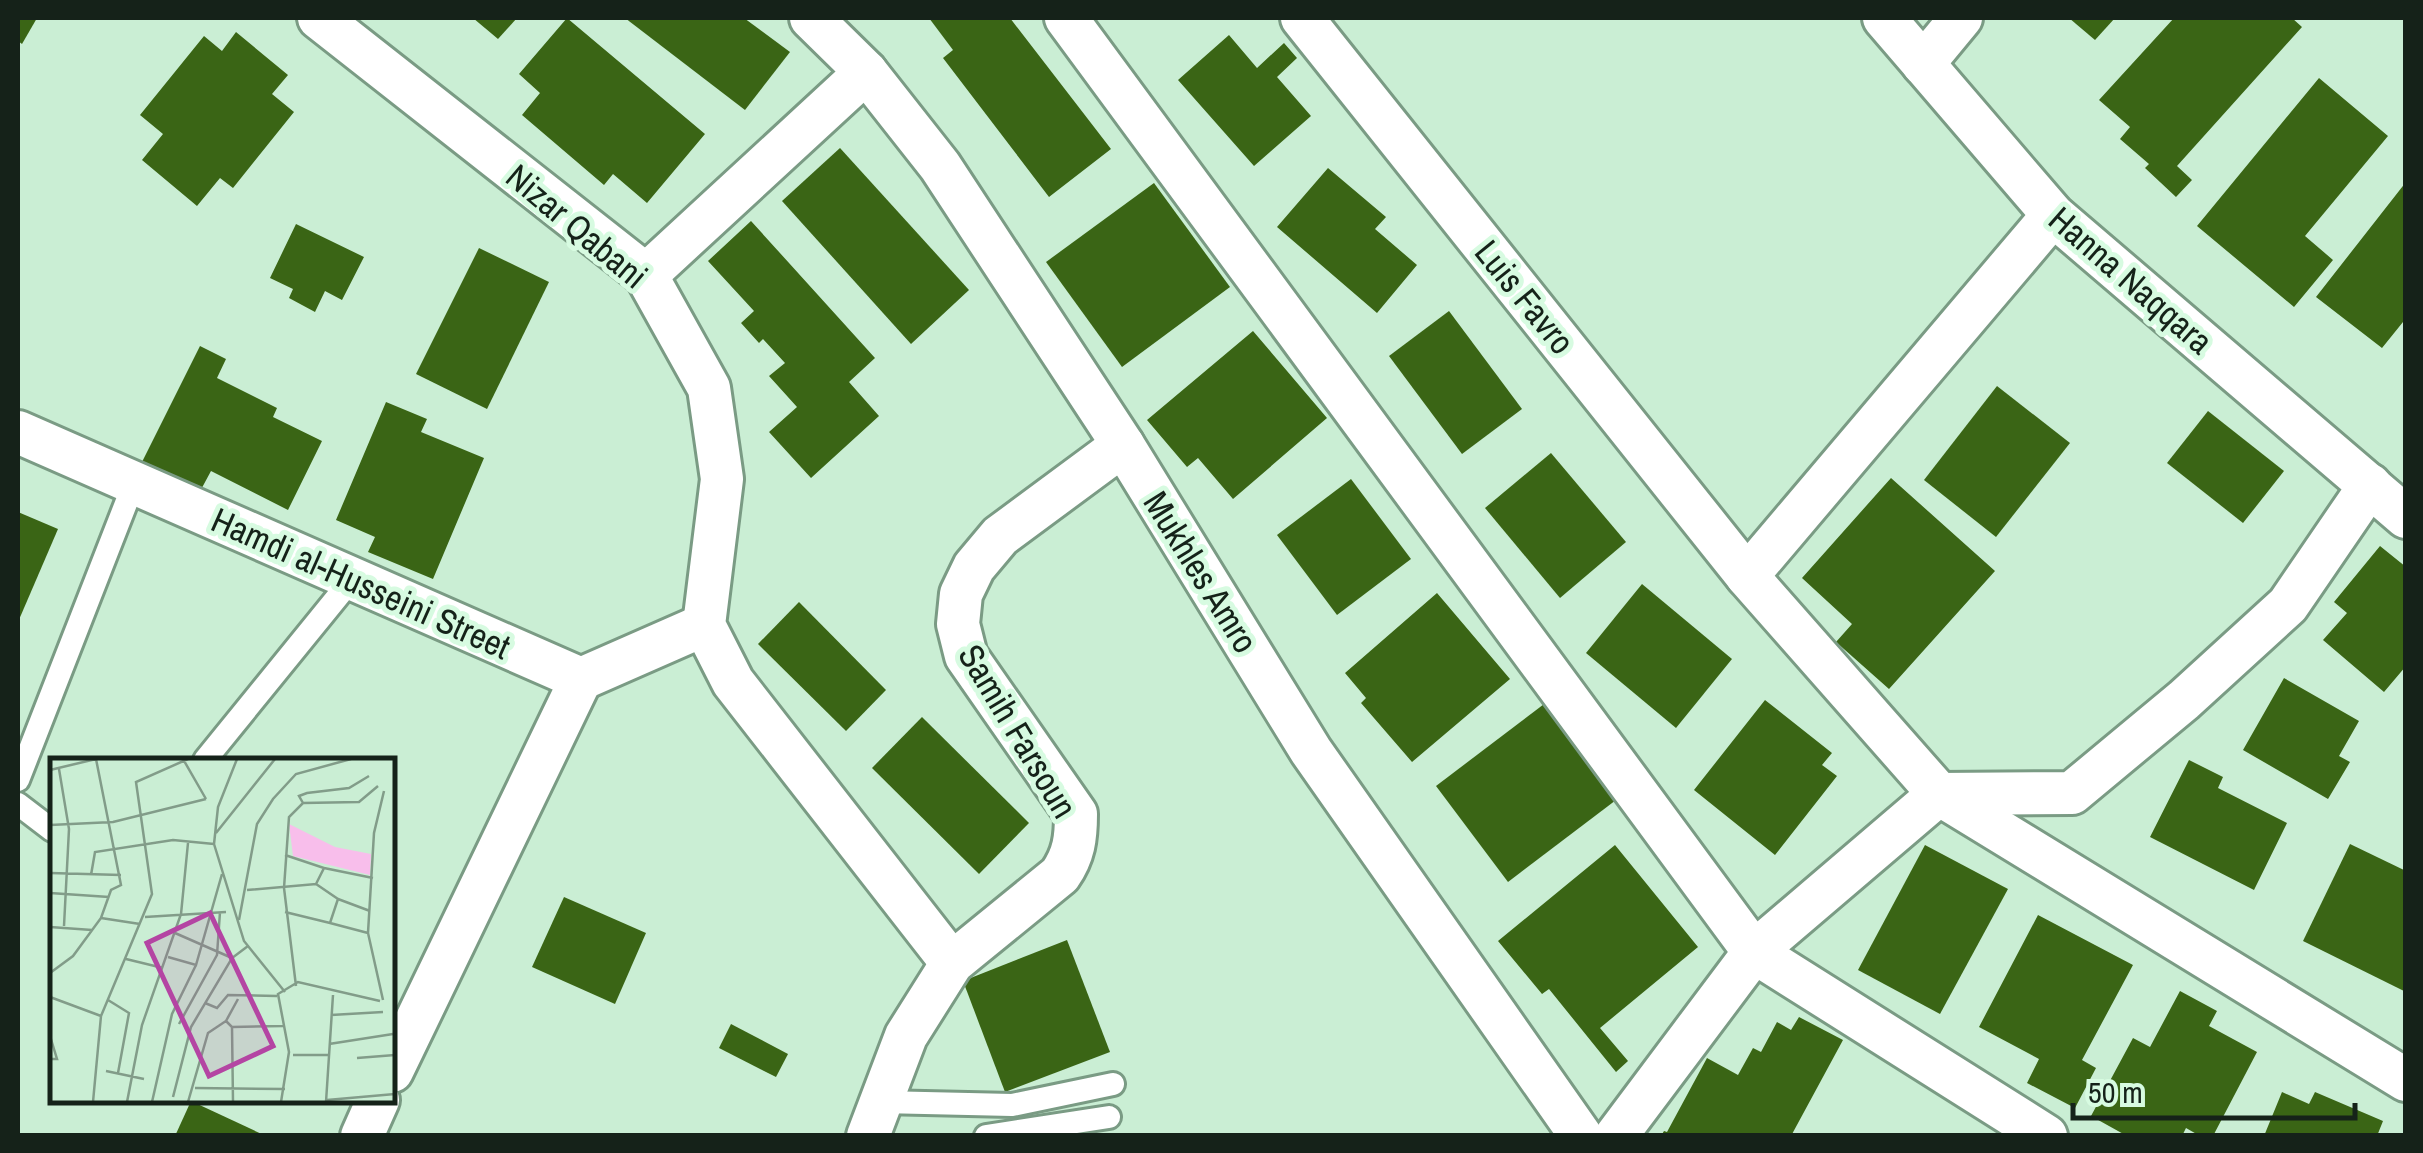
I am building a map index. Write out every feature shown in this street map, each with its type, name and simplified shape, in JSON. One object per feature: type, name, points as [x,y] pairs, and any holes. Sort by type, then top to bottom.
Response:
[{"type":"street","name":"Nizar Qabani","points":[[319,18],[646,275],[709,388],[722,479],[704,625]]},
{"type":"street","name":"Mukhles Amro","points":[[810,18],[866,72],[940,166],[1123,445],[1311,751],[1581,1136]]},
{"type":"street","points":[[1066,18],[1754,952],[2046,1136]]},
{"type":"street","name":"Luis Favro","points":[[1302,18],[1747,576],[1939,794],[2406,1080]]},
{"type":"street","name":"Hanna Naqqara","points":[[1884,18],[2052,215],[2406,517]]},
{"type":"street","points":[[1923,64],[1961,18]]},
{"type":"street","points":[[646,275],[866,72]]},
{"type":"street","points":[[1747,576],[2052,215]]},
{"type":"street","name":"Hamdi al-Husseini Street","points":[[18,432],[580,680]]},
{"type":"street","name":"Samih Farsoun","points":[[875,1119],[906,1036],[952,963],[1060,875],[1070,860],[1076,839],[1076,814],[966,656],[958,624],[961,594],[974,567],[1000,536],[1123,445]]},
{"type":"street","points":[[1616,1136],[1754,952],[1939,794],[2072,793],[2184,700],[2288,605],[2370,485]]},
{"type":"street","points":[[395,1065],[580,680],[704,625],[733,682],[952,963]]},
{"type":"street","points":[[362,1136],[377,1103]]},
{"type":"lane","points":[[18,780],[134,483]]},
{"type":"lane","points":[[208,758],[352,579]]},
{"type":"lane","points":[[18,804],[50,828]]},
{"type":"lane","points":[[875,1119],[1012,1105],[1112,1084]]},
{"type":"lane","points":[[986,1136],[1109,1117]]},
{"type":"building","points":[[18,18],[37,18],[22,44],[18,41]]},
{"type":"building","points":[[473,18],[517,18],[498,39]]},
{"type":"building","points":[[567,18],[705,134],[647,203],[613,174],[604,185],[522,115],[540,93],[519,74]]},
{"type":"building","points":[[625,18],[744,18],[790,52],[745,110]]},
{"type":"building","points":[[929,18],[1010,18],[1111,149],[1049,197],[943,58],[953,50]]},
{"type":"building","points":[[2069,18],[2115,18],[2095,40]]},
{"type":"building","points":[[2174,18],[2292,18],[2302,27],[2177,166],[2192,180],[2176,197],[2145,168],[2149,164],[2120,139],[2130,127],[2099,100]]},
{"type":"building","points":[[236,32],[288,75],[272,94],[294,112],[233,188],[220,178],[197,206],[142,160],[163,134],[140,115],[204,36],[222,51]]},
{"type":"building","points":[[1229,35],[1257,68],[1284,43],[1297,58],[1277,77],[1311,116],[1254,166],[1178,80]]},
{"type":"building","points":[[2319,78],[2388,136],[2305,236],[2333,260],[2294,307],[2197,226]]},
{"type":"building","points":[[840,148],[969,290],[911,344],[782,201]]},
{"type":"building","points":[[1328,168],[1386,217],[1375,229],[1417,265],[1377,313],[1277,227]]},
{"type":"building","points":[[2406,182],[2406,324],[2403,322],[2382,348],[2316,297]]},
{"type":"building","points":[[1154,183],[1230,287],[1122,367],[1046,262]]},
{"type":"building","points":[[751,221],[875,358],[849,382],[879,416],[811,478],[769,432],[797,407],[769,376],[785,363],[741,323],[754,311],[708,261]]},
{"type":"building","points":[[296,224],[364,257],[342,300],[325,291],[315,312],[289,298],[293,289],[270,278]]},
{"type":"building","points":[[479,248],[549,282],[487,409],[416,374]]},
{"type":"building","points":[[1449,311],[1522,409],[1462,454],[1389,356]]},
{"type":"building","points":[[1253,331],[1327,418],[1233,499],[1198,458],[1187,467],[1147,420]]},
{"type":"building","points":[[200,346],[226,359],[217,378],[277,408],[273,417],[322,441],[288,510],[211,471],[197,497],[139,468]]},
{"type":"building","points":[[1997,386],[2070,443],[1996,537],[1924,480]]},
{"type":"building","points":[[386,402],[427,419],[421,432],[484,458],[433,579],[368,552],[375,537],[336,520]]},
{"type":"building","points":[[2208,411],[2284,471],[2243,523],[2167,463]]},
{"type":"building","points":[[1551,453],[1626,542],[1560,598],[1485,508]]},
{"type":"building","points":[[1891,478],[1995,571],[1889,689],[1836,642],[1852,624],[1802,578]]},
{"type":"building","points":[[1351,479],[1411,559],[1337,615],[1277,535]]},
{"type":"building","points":[[18,512],[58,529],[18,622]]},
{"type":"building","points":[[2380,546],[2406,567],[2406,666],[2384,692],[2323,640],[2347,613],[2334,602]]},
{"type":"building","points":[[1642,584],[1732,659],[1676,728],[1586,653]]},
{"type":"building","points":[[1437,593],[1510,679],[1412,762],[1361,703],[1366,698],[1345,673]]},
{"type":"building","points":[[799,602],[886,690],[846,731],[758,644]]},
{"type":"building","points":[[2284,678],[2359,721],[2339,756],[2350,762],[2328,799],[2243,750]]},
{"type":"building","points":[[1765,700],[1832,753],[1822,765],[1837,776],[1775,855],[1694,790]]},
{"type":"building","points":[[1548,701],[1620,797],[1508,882],[1436,786]]},
{"type":"building","points":[[922,717],[1029,823],[979,874],[872,768]]},
{"type":"building","points":[[2189,760],[2223,777],[2218,788],[2287,823],[2254,890],[2150,837]]},
{"type":"building","points":[[2350,844],[2406,871],[2406,992],[2303,941]]},
{"type":"building","points":[[1615,845],[1698,947],[1600,1028],[1628,1061],[1616,1072],[1549,989],[1542,994],[1498,941]]},
{"type":"building","points":[[1925,845],[2008,889],[1940,1014],[1858,970]]},
{"type":"building","points":[[564,897],[646,933],[615,1004],[532,967]]},
{"type":"building","points":[[2038,915],[2133,965],[2082,1060],[2096,1068],[2075,1108],[2027,1083],[2039,1059],[1979,1027]]},
{"type":"building","points":[[1067,940],[1110,1052],[1005,1092],[963,981]]},
{"type":"building","points":[[2180,991],[2217,1011],[2209,1026],[2257,1052],[2213,1136],[2200,1136],[2186,1128],[2182,1136],[2127,1136],[2091,1116],[2133,1038],[2150,1047]]},
{"type":"building","points":[[1799,1017],[1843,1040],[1791,1136],[1661,1136],[1667,1132],[1707,1058],[1738,1075],[1753,1048],[1761,1052],[1777,1022],[1791,1030]]},
{"type":"building","points":[[731,1024],[788,1054],[776,1077],[719,1048]]},
{"type":"building","points":[[2282,1092],[2309,1104],[2315,1092],[2383,1121],[2377,1136],[2264,1136]]},
{"type":"building","points":[[190,1103],[195,1103],[266,1136],[175,1136]]}]
